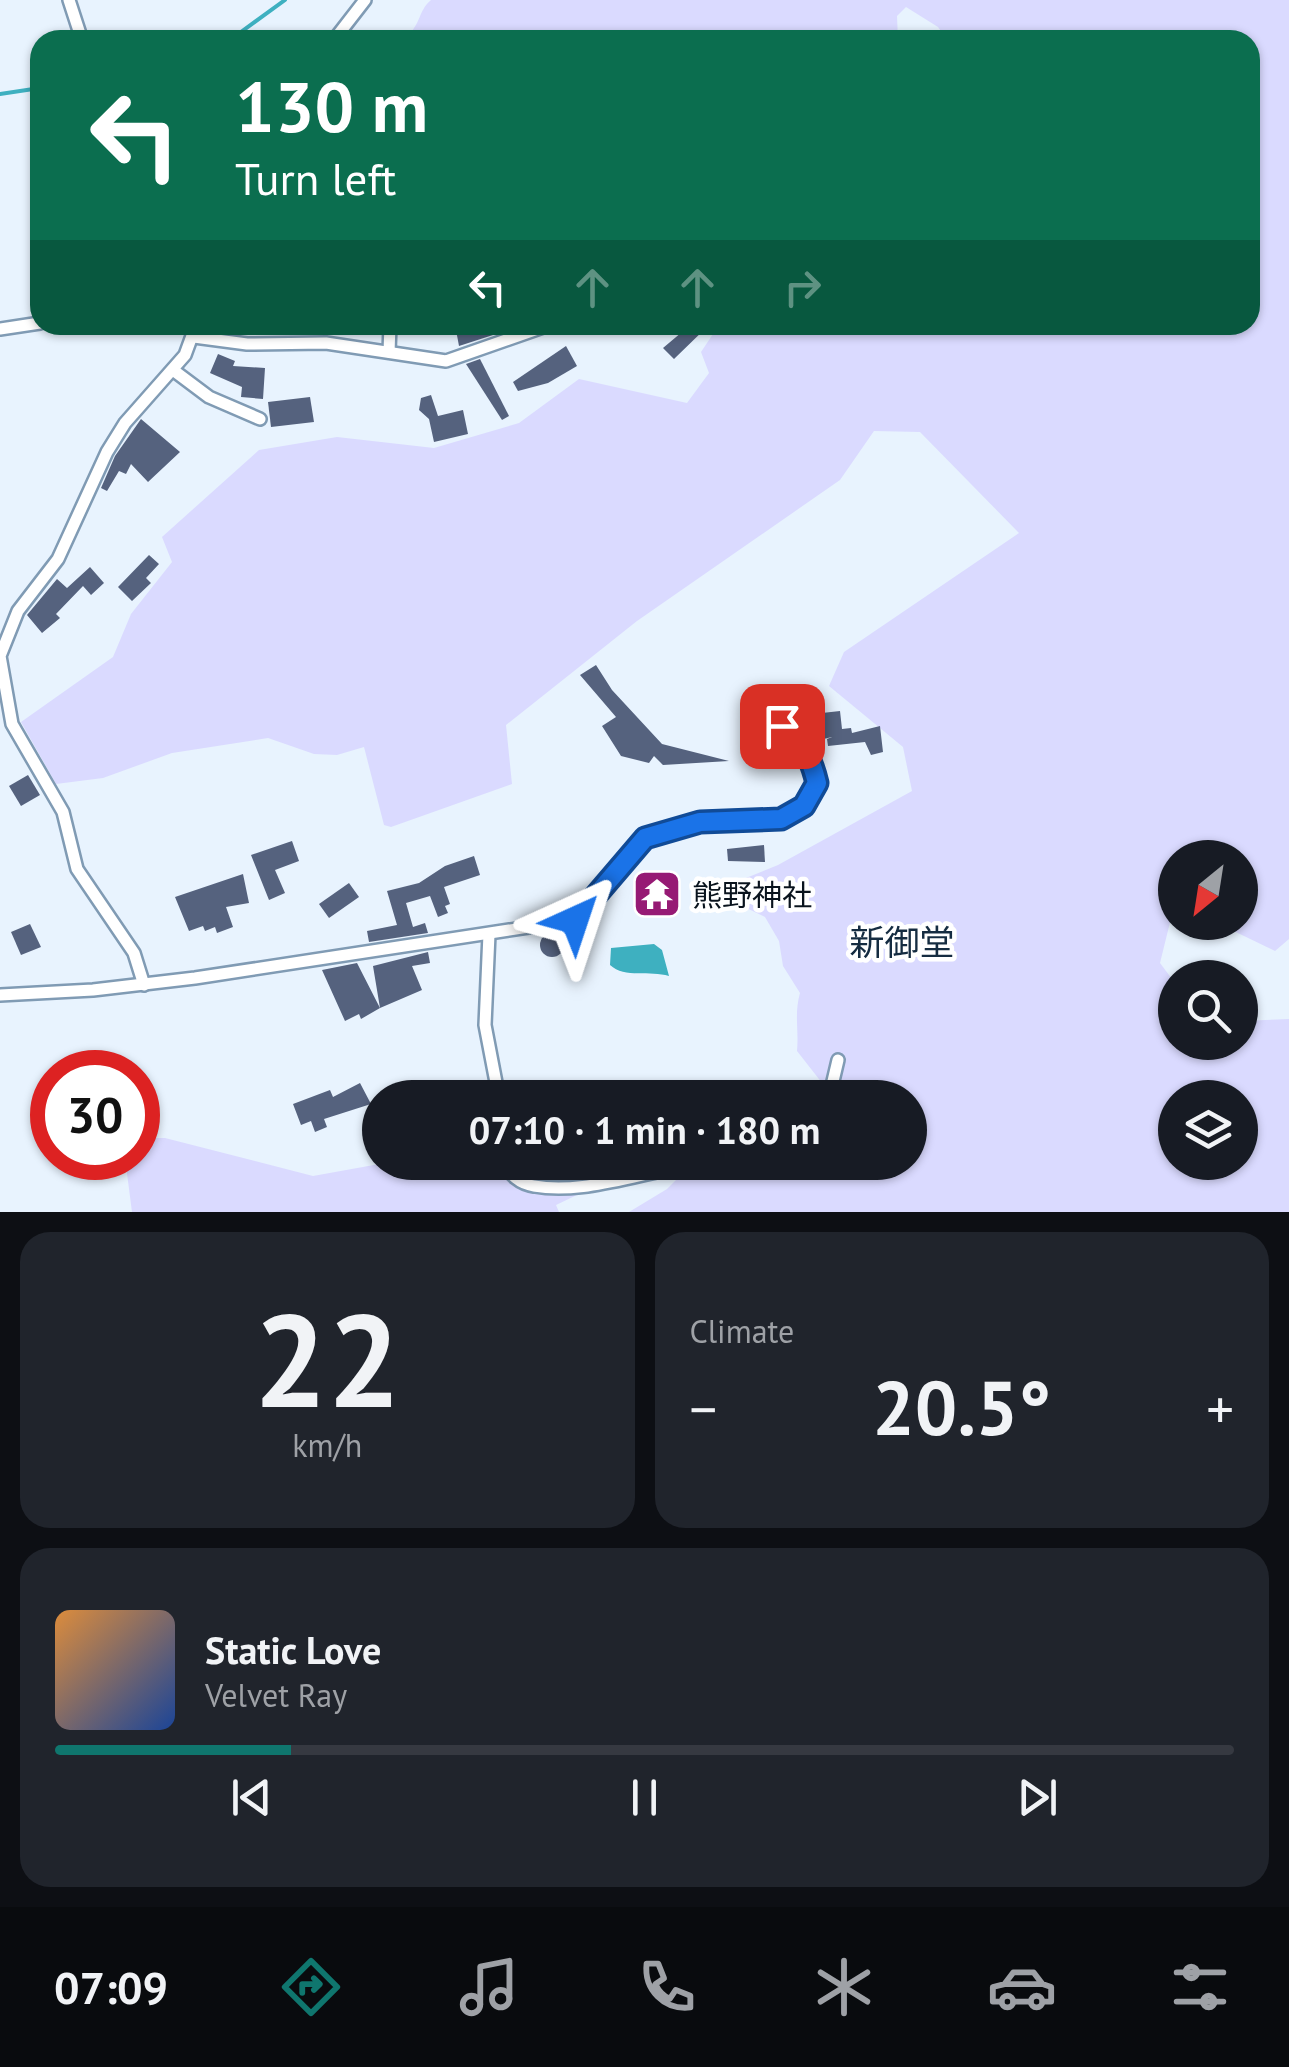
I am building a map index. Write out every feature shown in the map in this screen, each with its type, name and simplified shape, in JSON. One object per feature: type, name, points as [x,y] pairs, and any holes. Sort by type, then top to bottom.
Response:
[{"type":"street","points":[[69,0],[79,30]]},
{"type":"street","points":[[342,30],[364,0]]},
{"type":"street","points":[[0,329],[30,324]]},
{"type":"street","points":[[144,984],[134,953],[76,869],[63,812],[12,724],[0,656],[18,612],[58,559],[106,452],[125,423],[173,370],[193,335]]},
{"type":"street","points":[[204,335],[223,343],[309,342],[389,352],[428,362],[446,361],[520,335]]},
{"type":"street","points":[[389,352],[390,335]]},
{"type":"street","points":[[173,370],[209,397],[260,419]]},
{"type":"street","points":[[0,995],[144,984],[575,920],[645,838],[700,822],[781,819],[795,813],[817,783],[804,745],[782,726]]},
{"type":"street","points":[[489,934],[485,1025],[495,1080]]},
{"type":"street","points":[[833,1080],[838,1060]]},
{"type":"street","points":[[522,1180],[539,1187],[613,1180]]},
{"type":"shaded area","points":[[431,0],[1289,0],[1289,939],[1275,951],[1252,940],[1258,940],[1258,840],[1158,840],[1158,940],[1166,940],[1158,960],[1158,1060],[1258,1060],[1258,1020],[1289,1019],[1289,1212],[629,1212],[676,1180],[927,1180],[927,1080],[820,1080],[797,1051],[800,993],[783,966],[779,941],[765,917],[730,900],[731,884],[778,865],[912,791],[903,747],[829,686],[844,652],[1019,533],[920,432],[874,431],[840,480],[637,621],[506,725],[512,784],[391,827],[384,825],[364,747],[337,755],[314,754],[268,738],[172,753],[103,778],[56,784],[21,722],[113,657],[131,614],[172,562],[162,537],[259,450],[337,437],[434,448],[519,423],[579,379],[687,403],[709,373],[701,352],[712,335],[1260,335],[1260,30],[940,30],[906,7],[897,16],[898,30],[412,30]]},
{"type":"shaded area","points":[[654,944],[662,950],[669,976],[623,972],[610,965],[611,948]]},
{"type":"shaded area","points":[[160,1138],[313,1176],[362,1167],[362,1180],[511,1180],[523,1188],[579,1194],[556,1205],[559,1212],[132,1212],[128,1180],[160,1180]]},
{"type":"building","points":[[457,335],[493,335],[459,346]]},
{"type":"building","points":[[678,335],[699,335],[674,359],[663,348]]},
{"type":"building","points":[[566,346],[577,366],[548,383],[518,391],[513,382]]},
{"type":"building","points":[[218,354],[235,361],[233,366],[265,368],[263,399],[241,397],[242,387],[210,373]]},
{"type":"building","points":[[480,359],[509,416],[502,420],[466,364]]},
{"type":"building","points":[[431,395],[438,416],[463,410],[468,434],[434,442],[429,419],[419,410],[421,398]]},
{"type":"building","points":[[310,397],[314,422],[271,427],[268,402]]},
{"type":"building","points":[[141,419],[180,452],[148,482],[131,464],[126,474],[119,471],[107,491],[101,488],[115,456]]},
{"type":"building","points":[[149,555],[159,564],[146,578],[151,583],[132,601],[118,587]]},
{"type":"building","points":[[90,567],[104,583],[91,595],[83,586],[56,614],[60,618],[42,633],[27,615],[57,579],[67,588]]},
{"type":"building","points":[[596,665],[612,690],[662,744],[729,761],[663,765],[654,756],[649,763],[621,756],[602,726],[616,717],[580,675]]},
{"type":"building","points":[[840,711],[842,729],[851,728],[852,733],[880,726],[883,752],[871,755],[865,742],[828,746],[827,739],[832,737],[811,742],[804,715]]},
{"type":"building","points":[[28,775],[40,795],[21,806],[9,786]]},
{"type":"building","points":[[292,841],[299,861],[275,870],[285,893],[269,900],[251,855]]},
{"type":"building","points":[[764,845],[765,862],[728,861],[727,849]]},
{"type":"building","points":[[474,856],[480,875],[444,887],[450,904],[445,906],[448,913],[438,917],[430,896],[406,903],[413,927],[425,923],[428,933],[369,942],[367,931],[397,925],[387,891],[419,883],[445,866]]},
{"type":"building","points":[[243,874],[249,903],[226,907],[233,927],[217,933],[215,927],[205,931],[203,926],[189,931],[175,897]]},
{"type":"building","points":[[349,883],[359,897],[329,918],[319,904]]},
{"type":"building","points":[[30,924],[41,947],[21,955],[11,932]]},
{"type":"building","points":[[552,933],[561,936],[561,954],[552,957],[543,954],[540,945],[543,936]]},
{"type":"building","points":[[428,952],[430,963],[412,966],[422,990],[380,1008],[373,966]]},
{"type":"building","points":[[357,963],[380,1008],[361,1019],[359,1014],[345,1021],[322,970]]},
{"type":"building","points":[[360,1083],[362,1087],[362,1107],[324,1119],[327,1127],[315,1132],[311,1121],[301,1125],[293,1104],[330,1090],[333,1097]]},
{"type":"waterway","points":[[244,30],[285,0]]},
{"type":"waterway","points":[[0,94],[30,90]]},
{"type":"place","name":"熊野神社","points":[[657,894]]},
{"type":"district","name":"新御堂","points":[[902,942]]},
{"type":"route","points":[[575,920],[645,838],[672,828],[726,818],[781,819],[804,806],[817,783],[814,767],[804,745],[782,726]]}]
